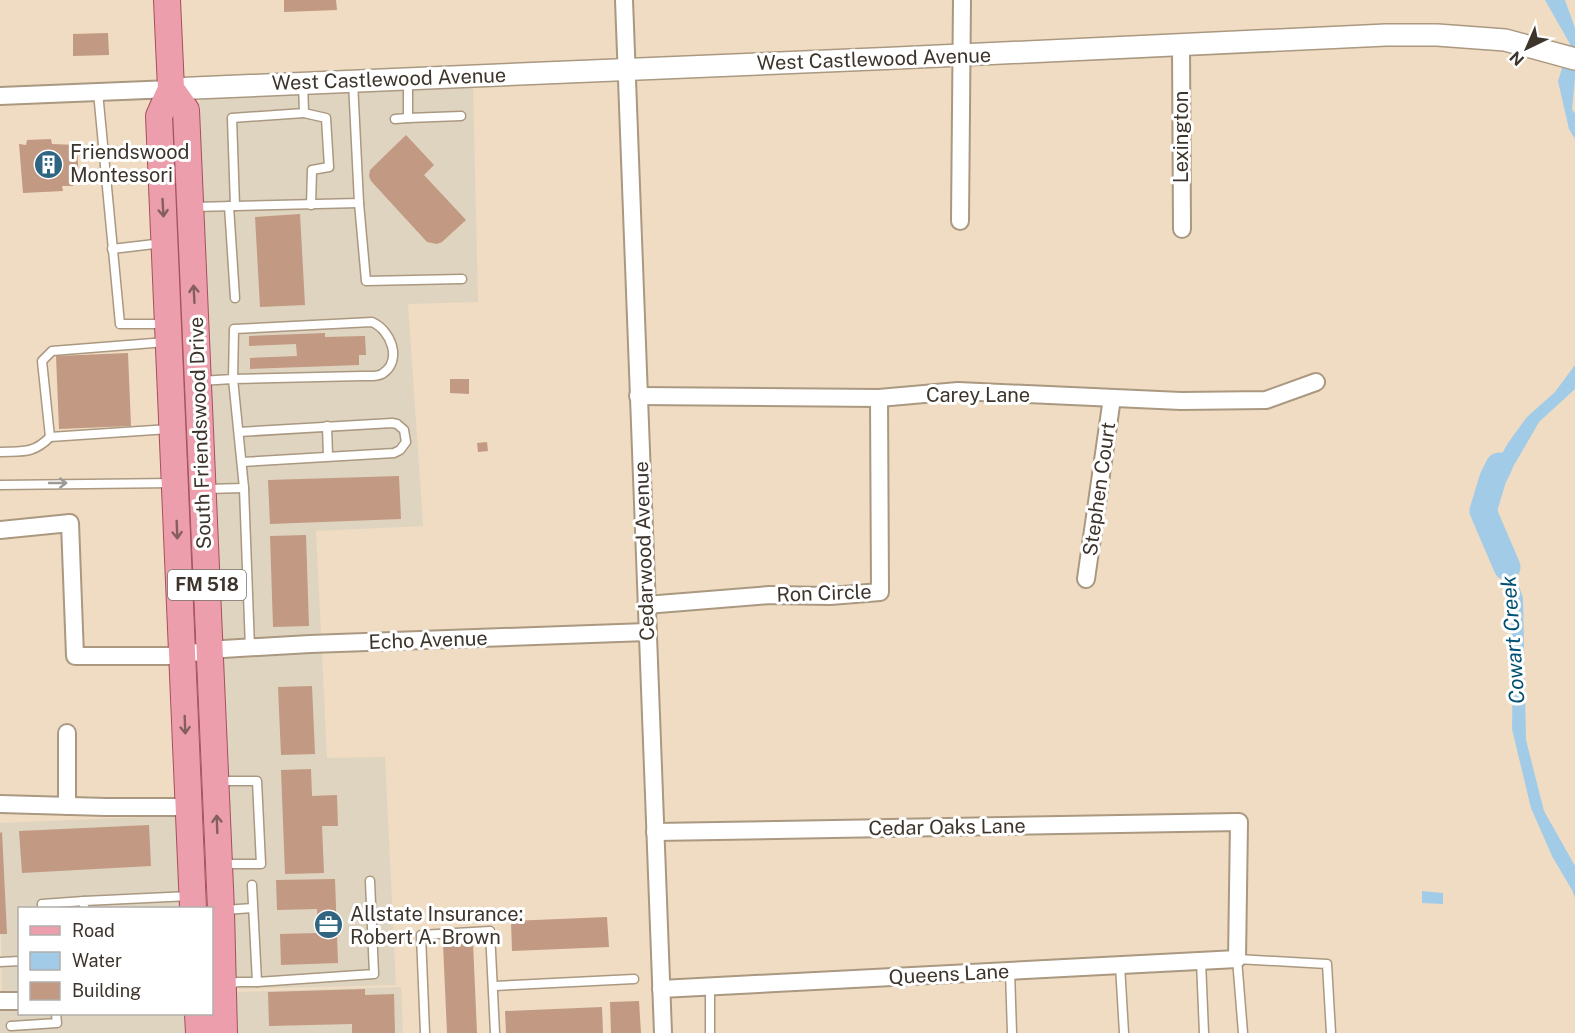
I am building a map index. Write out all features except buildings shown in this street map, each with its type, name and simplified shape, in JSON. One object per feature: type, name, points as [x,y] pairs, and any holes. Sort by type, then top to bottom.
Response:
[{"type":"main road","name":"South Friendswood Drive","points":[[167,0],[171,89],[159,116],[169,333],[185,384],[202,489],[221,910],[217,988]]},
{"type":"main road","name":"South Friendswood Drive","points":[[171,89],[186,110],[190,207],[185,384],[172,429],[193,902]]},
{"type":"street","name":"Cedarwood Avenue","points":[[624,0],[663,1033]]},
{"type":"street","points":[[960,221],[962,0]]},
{"type":"street","name":"West Castlewood Avenue","points":[[171,89],[1386,35],[1437,35],[1505,40],[1575,59]]},
{"type":"street","name":"Lexington","points":[[1181,45],[1182,229]]},
{"type":"street","points":[[0,96],[171,89]]},
{"type":"street","name":"Carey Lane","points":[[638,396],[879,398],[958,391],[1181,401],[1266,400],[1316,382]]},
{"type":"street","name":"Ron Circle","points":[[646,605],[770,595],[830,596],[880,592],[879,398]]},
{"type":"street","name":"Stephen Court","points":[[1086,579],[1112,398]]},
{"type":"street","name":"Echo Avenue","points":[[0,530],[70,524],[75,656],[182,654],[310,644],[647,632]]},
{"type":"street","points":[[67,733],[67,806]]},
{"type":"street","points":[[0,804],[188,807]]},
{"type":"street","name":"Cedar Oaks Lane","points":[[655,832],[1239,822],[1237,959]]},
{"type":"street","name":"Queens Lane","points":[[661,989],[1237,959]]},
{"type":"street","points":[[0,1001],[18,1000]]},
{"type":"lane","points":[[408,78],[408,118]]},
{"type":"lane","points":[[353,81],[359,203],[366,281],[462,279]]},
{"type":"lane","points":[[303,83],[304,112]]},
{"type":"lane","points":[[98,92],[120,324],[169,333]]},
{"type":"lane","points":[[235,298],[232,118],[304,112],[326,118],[329,167],[312,170],[311,205]]},
{"type":"lane","points":[[394,118],[460,116]]},
{"type":"lane","points":[[190,207],[359,203]]},
{"type":"lane","points":[[112,249],[165,243]]},
{"type":"lane","points":[[185,384],[232,378],[376,376],[384,373],[390,365],[393,357],[392,343],[380,325],[372,322],[234,329],[232,378],[244,488],[250,649]]},
{"type":"lane","points":[[50,436],[42,361],[52,351],[169,333]]},
{"type":"lane","points":[[239,432],[392,423],[404,430],[406,442],[400,450],[393,453],[242,462]]},
{"type":"lane","points":[[327,426],[328,456]]},
{"type":"lane","points":[[0,452],[28,451],[39,447],[50,436],[172,429]]},
{"type":"lane","points":[[0,485],[175,483]]},
{"type":"lane","points":[[202,489],[244,488]]},
{"type":"lane","points":[[215,781],[257,781],[261,864],[218,864]]},
{"type":"lane","points":[[217,988],[237,982],[374,974],[370,881]]},
{"type":"lane","points":[[252,885],[257,982]]},
{"type":"lane","points":[[42,907],[42,904],[193,902]]},
{"type":"lane","points":[[221,910],[253,908]]},
{"type":"lane","points":[[425,1033],[421,935],[490,931],[495,1033]]},
{"type":"lane","points":[[1243,1033],[1237,959],[1328,964],[1330,1033]]},
{"type":"lane","points":[[0,962],[18,961]]},
{"type":"lane","points":[[1201,961],[1204,1033]]},
{"type":"lane","points":[[1120,965],[1124,1033]]},
{"type":"lane","points":[[1010,971],[1012,1033]]},
{"type":"lane","points":[[494,986],[634,979]]},
{"type":"lane","points":[[710,986],[710,1033]]},
{"type":"lane","points":[[11,1026],[57,1023],[56,1015]]},
{"type":"shaded area","points":[[473,85],[478,302],[408,304],[423,526],[316,531],[327,758],[385,757],[396,985],[237,989],[227,880],[194,106],[210,97]]},
{"type":"shaded area","points":[[181,817],[184,907],[18,907],[18,1015],[189,1015],[189,1033],[0,1033],[0,1011],[2,1010],[0,823]]},
{"type":"shaded area","points":[[401,987],[403,1033],[237,1033],[236,992]]},
{"type":"water","points":[[1545,0],[1565,0],[1575,28],[1575,77],[1572,109],[1575,114],[1575,139],[1569,129],[1558,81],[1570,44]]},
{"type":"water","name":"Cowart Creek","points":[[1575,365],[1575,389],[1539,422],[1495,498],[1504,542],[1523,598],[1526,740],[1544,811],[1575,866],[1575,898],[1552,856],[1531,808],[1512,729],[1513,669],[1510,592],[1494,544],[1484,486],[1508,443],[1527,417],[1555,392]]},
{"type":"water","points":[[1422,891],[1443,893],[1443,904],[1422,903]]},
{"type":"waterway","name":"Cowart Creek","points":[[1499,466],[1483,511],[1507,567]]},
{"type":"place","name":"Friendswood Montessori","points":[[49,164]]},
{"type":"place","name":"Allstate Insurance: Robert A. Brown","points":[[329,925]]}]
